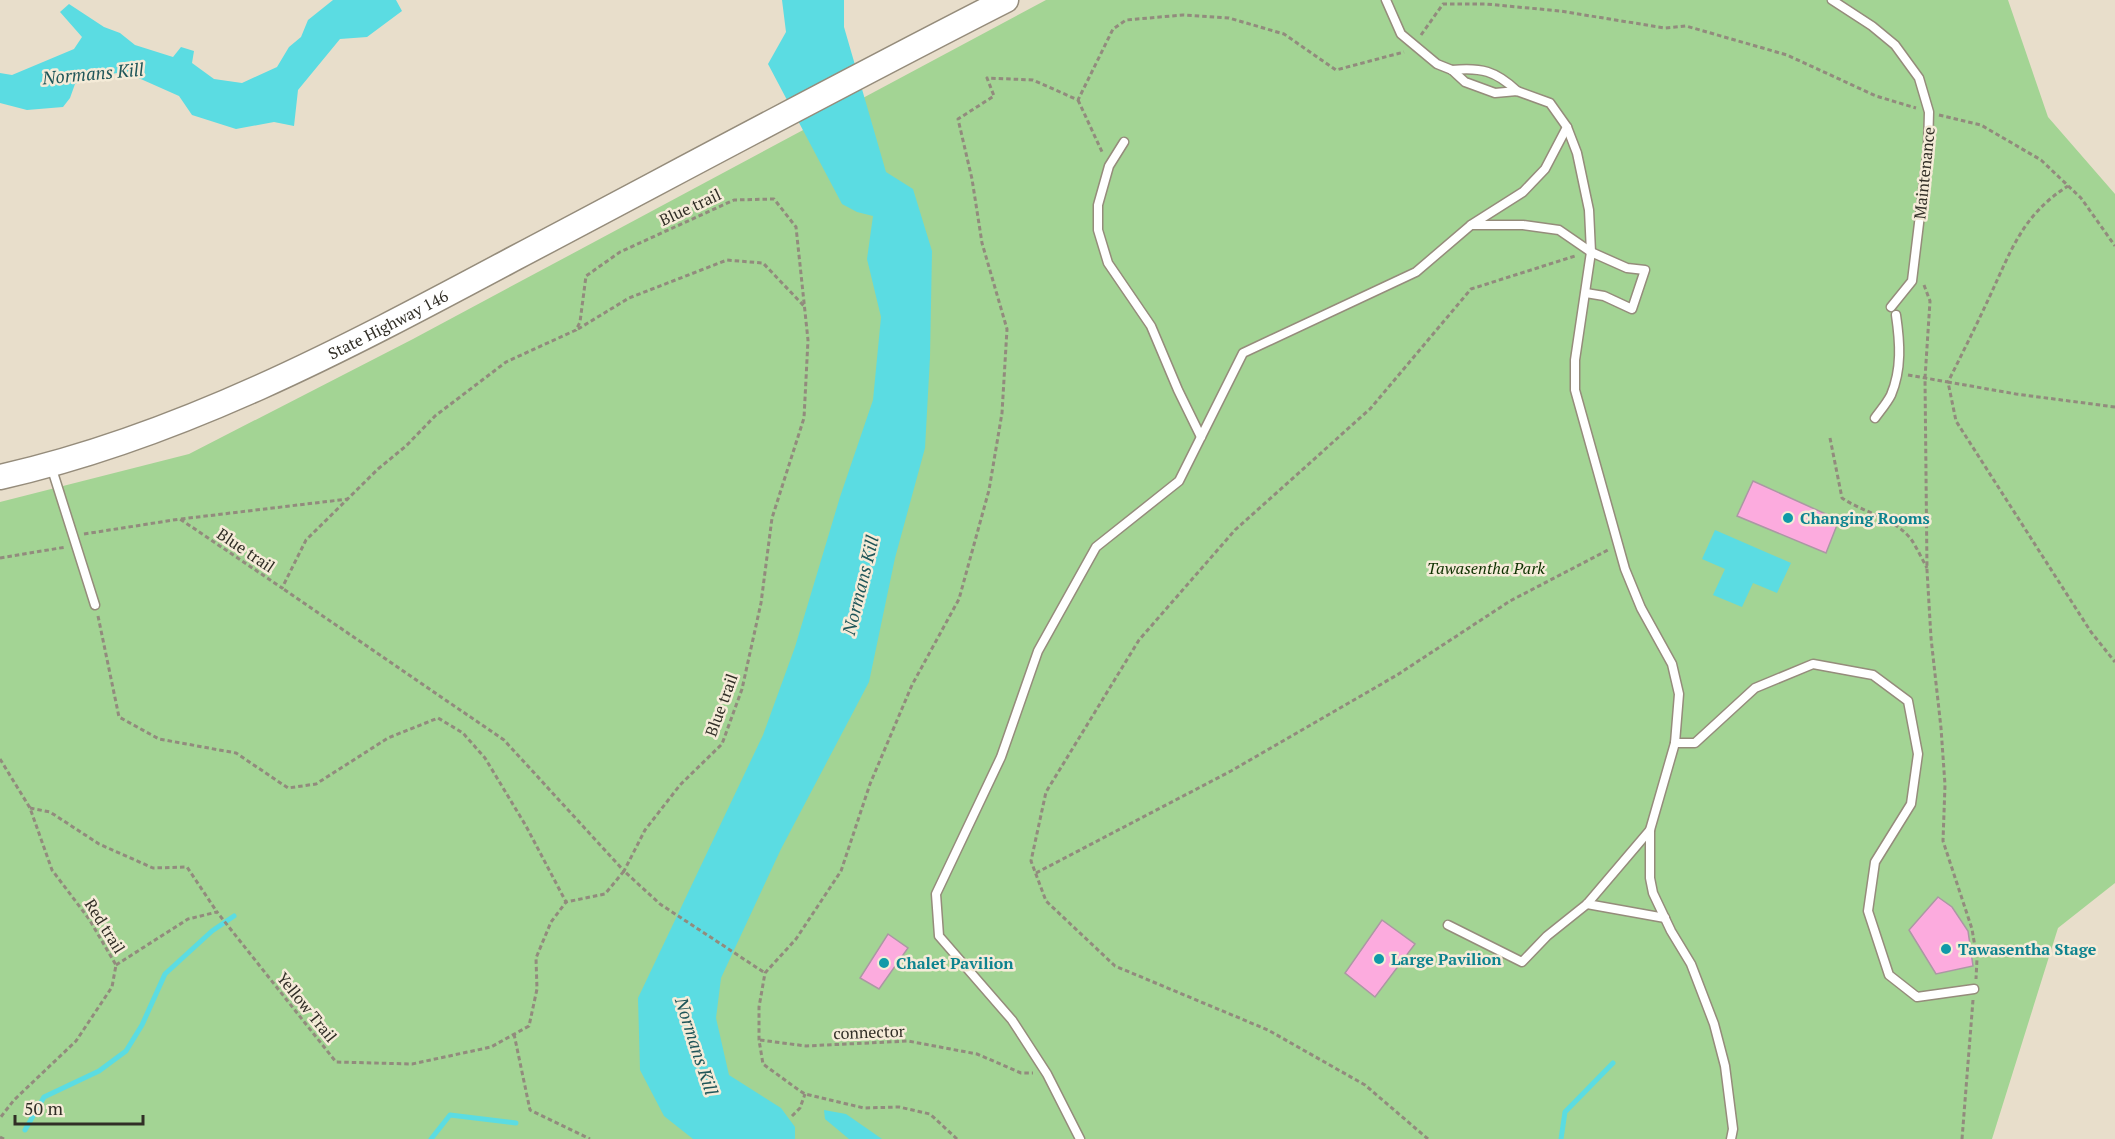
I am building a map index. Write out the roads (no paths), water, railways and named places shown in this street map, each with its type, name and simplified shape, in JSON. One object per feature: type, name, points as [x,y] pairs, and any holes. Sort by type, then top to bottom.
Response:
[{"type":"main road","name":"State Highway 146","points":[[0,477],[51,466],[152,433],[222,404],[356,342],[868,70],[1006,0]]},
{"type":"lane","points":[[1386,0],[1401,34],[1437,64],[1452,70],[1465,82],[1495,93],[1517,91]]},
{"type":"lane","name":"Maintenance","points":[[1832,0],[1872,26],[1894,45],[1919,78],[1929,112],[1928,149],[1912,281],[1894,311],[1901,345],[1898,371],[1890,395],[1875,418]]},
{"type":"lane","points":[[1452,70],[1472,68],[1502,76],[1517,91],[1550,103],[1567,127],[1577,153],[1589,210],[1591,252],[1575,360],[1575,390],[1625,569],[1641,608],[1672,664],[1679,694],[1675,743],[1650,830],[1650,878],[1653,893],[1691,964],[1714,1024],[1725,1066],[1733,1129],[1731,1139]]},
{"type":"lane","points":[[1080,1139],[1047,1074],[1012,1020],[939,936],[936,894],[1001,757],[1038,651],[1096,547],[1179,480],[1243,353],[1416,272],[1471,225],[1523,192],[1545,169],[1567,127]]},
{"type":"lane","points":[[1124,142],[1109,166],[1098,205],[1098,230],[1108,263],[1152,326],[1178,390],[1201,437]]},
{"type":"lane","points":[[1471,225],[1523,225],[1559,230],[1591,252],[1627,268],[1645,270],[1632,309],[1604,296],[1586,293]]},
{"type":"lane","points":[[51,466],[95,605]]},
{"type":"lane","points":[[1675,743],[1695,743],[1755,688],[1813,664],[1873,675],[1908,702],[1918,754],[1911,804],[1875,862],[1868,911],[1889,975],[1917,997],[1974,989]]},
{"type":"lane","points":[[1448,925],[1522,962],[1546,936],[1587,904],[1650,830]]},
{"type":"lane","points":[[1587,904],[1665,918]]},
{"type":"water","name":"Normans Kill","points":[[333,0],[396,0],[402,11],[367,37],[340,39],[298,90],[294,126],[274,122],[236,129],[192,115],[179,96],[125,72],[103,75],[75,84],[70,98],[63,107],[27,110],[0,103],[0,73],[12,75],[74,49],[82,37],[60,12],[69,4],[104,27],[120,33],[135,45],[173,57],[181,47],[194,51],[192,63],[214,79],[242,83],[277,67],[289,47],[301,37],[308,20]]},
{"type":"water","name":"Normans Kill","points":[[782,0],[844,0],[844,27],[886,172],[913,189],[932,251],[925,448],[895,558],[869,682],[781,849],[721,978],[716,1018],[729,1075],[781,1108],[795,1127],[795,1139],[693,1139],[664,1116],[640,1070],[638,998],[763,735],[795,647],[840,497],[873,400],[881,317],[867,259],[873,216],[857,212],[842,204],[768,64],[786,32]]},
{"type":"water","points":[[1715,530],[1791,563],[1777,593],[1753,583],[1742,607],[1713,595],[1725,569],[1702,559]]},
{"type":"water","points":[[824,1110],[846,1114],[882,1139],[849,1139],[825,1119]]},
{"type":"waterway","points":[[25,1130],[44,1097],[99,1071],[126,1051],[142,1025],[165,974],[212,931],[234,916]]},
{"type":"waterway","points":[[1561,1139],[1565,1112],[1613,1063]]},
{"type":"waterway","points":[[431,1139],[450,1115],[516,1123]]},
{"type":"place","name":"Changing Rooms","points":[[1788,518]]},
{"type":"place","name":"Tawasentha Stage","points":[[1946,949]]},
{"type":"place","name":"Large Pavilion","points":[[1379,959]]},
{"type":"place","name":"Chalet Pavilion","points":[[884,963]]},
{"type":"park label","name":"Tawasentha Park","points":[[1486,568]]}]
